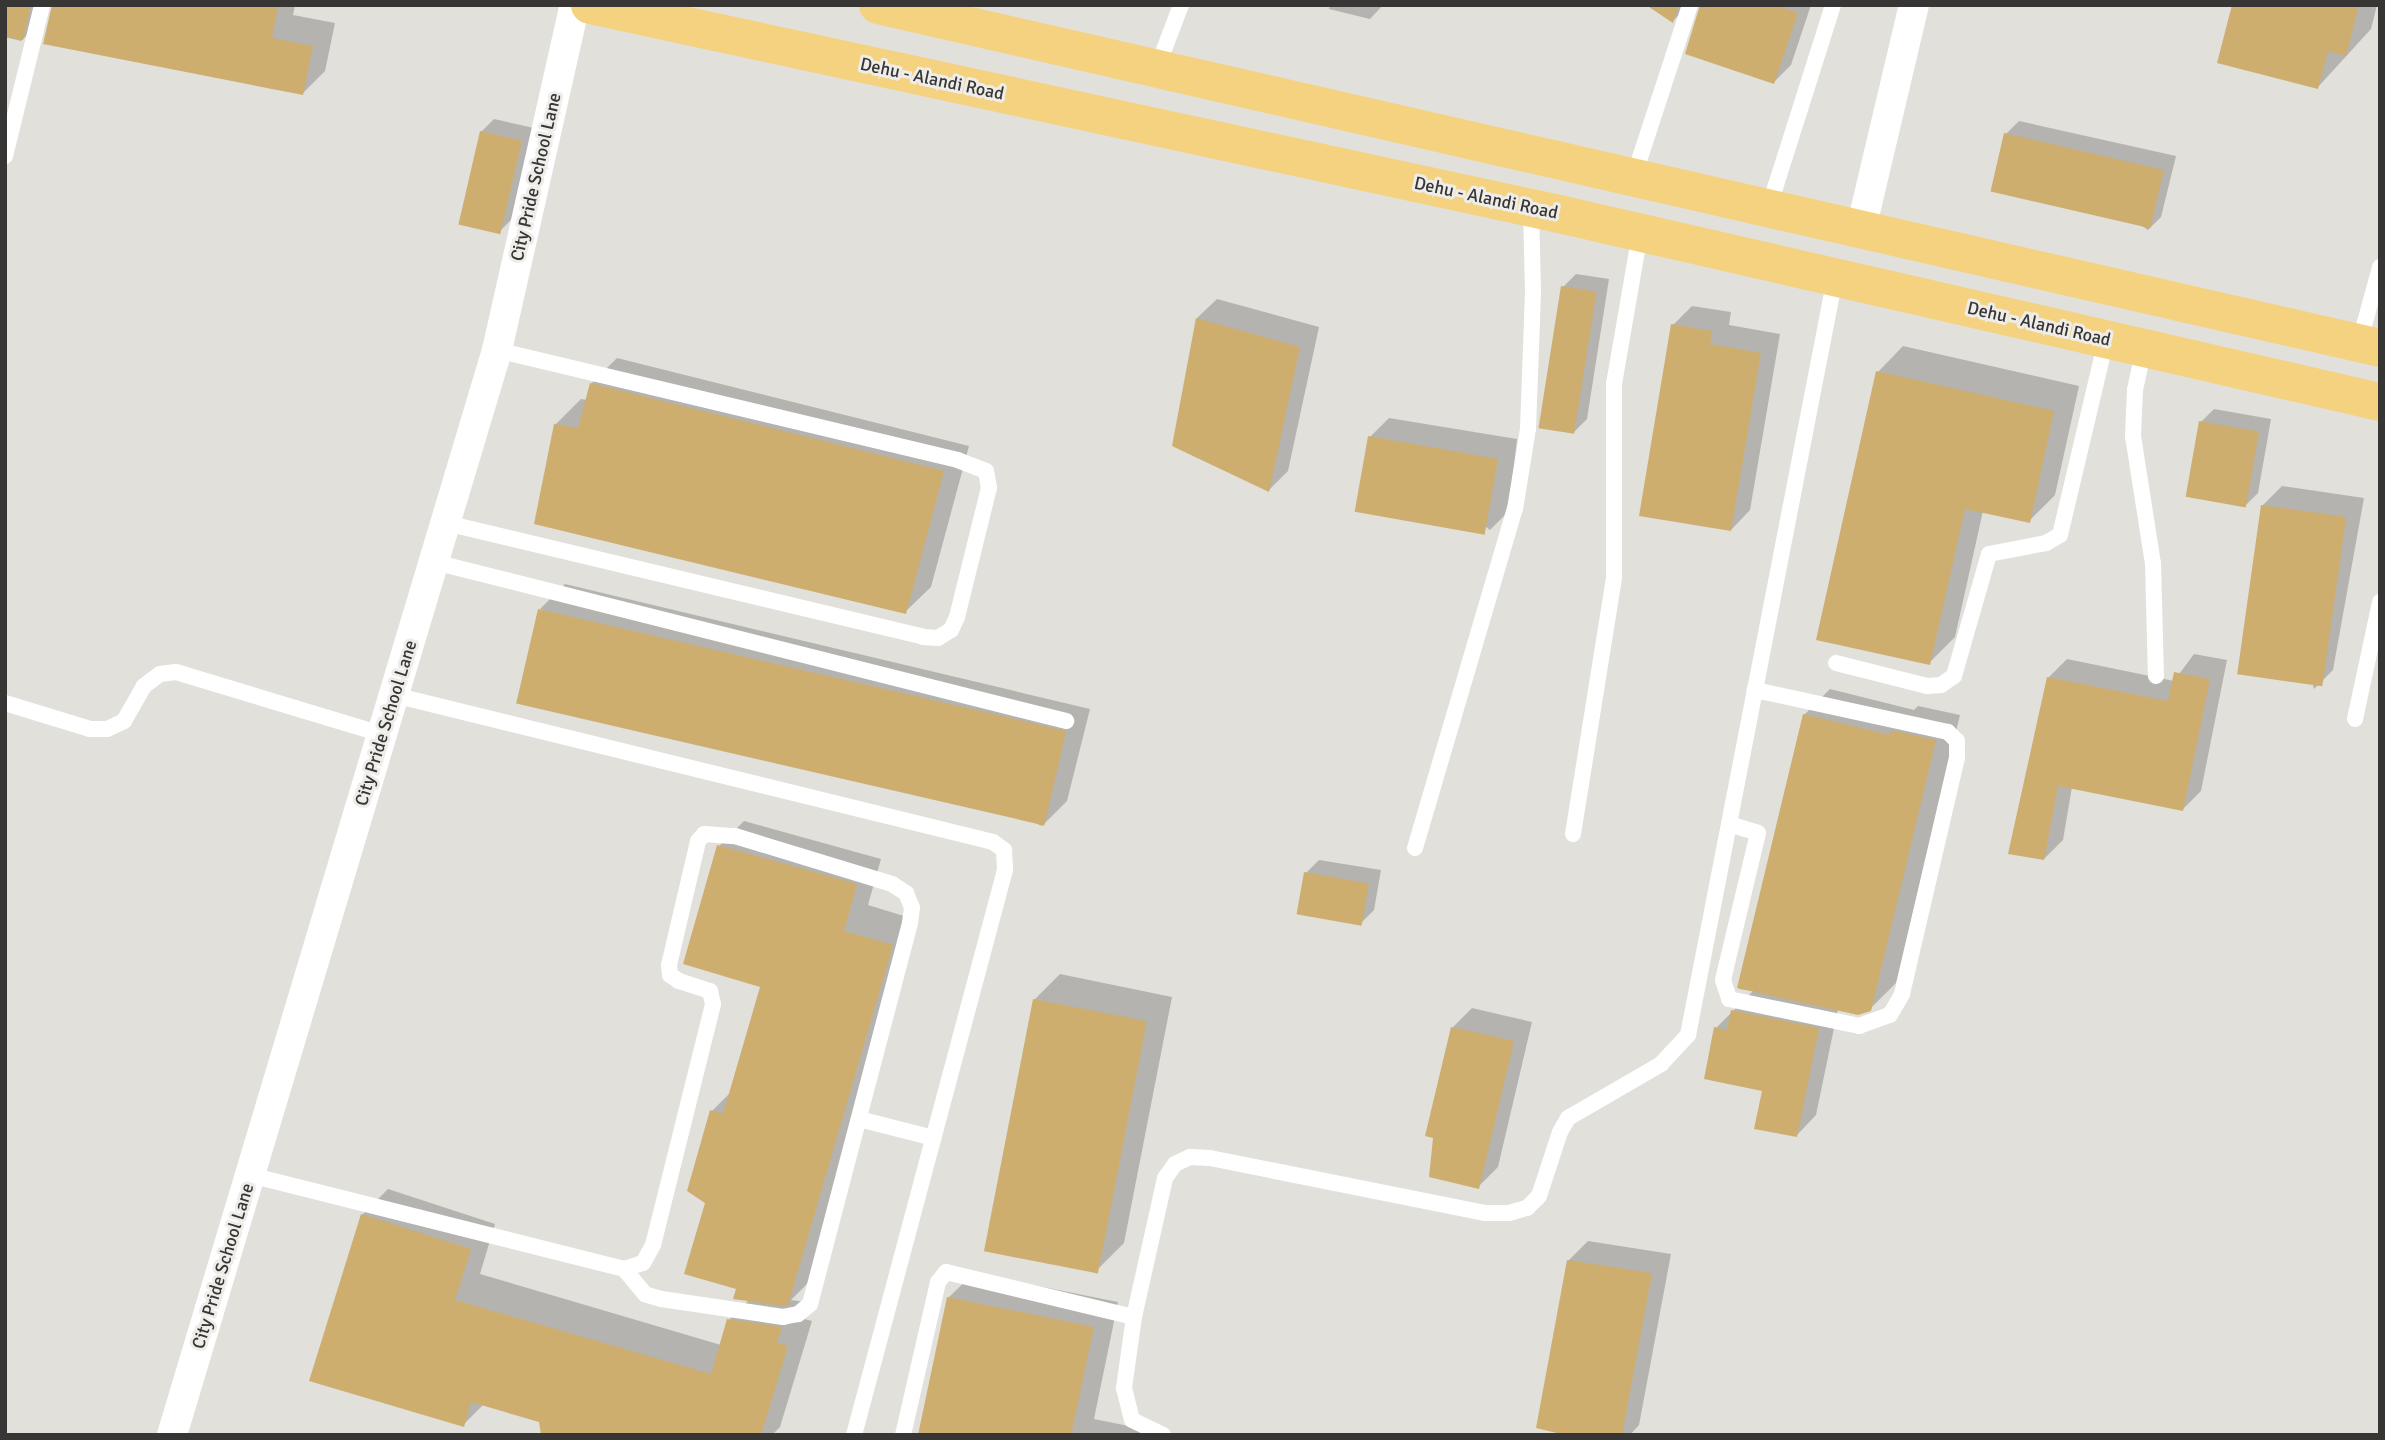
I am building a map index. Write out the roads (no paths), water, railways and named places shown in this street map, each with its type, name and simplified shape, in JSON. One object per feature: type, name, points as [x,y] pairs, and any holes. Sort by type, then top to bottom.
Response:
[{"type":"main road","name":"Dehu - Alandi Road","points":[[590,5],[1531,207],[2380,402]]},
{"type":"main road","points":[[878,5],[2370,346]]},
{"type":"street","name":"City Pride School Lane","points":[[172,1435],[497,351],[575,5]]},
{"type":"street","points":[[1861,229],[1914,5]]},
{"type":"lane","points":[[5,156],[42,5]]},
{"type":"lane","points":[[1157,69],[1181,5]]},
{"type":"lane","points":[[1634,176],[1690,5]]},
{"type":"lane","points":[[1769,207],[1833,5]]},
{"type":"lane","points":[[1415,848],[1514,509],[1528,429],[1534,291],[1531,207]]},
{"type":"lane","points":[[1573,834],[1614,578],[1614,384],[1640,232]]},
{"type":"lane","points":[[2370,346],[2380,267]]},
{"type":"lane","points":[[1163,1435],[1132,1420],[1125,1405],[1134,1317],[1165,1178],[1175,1164],[1190,1157],[1486,1213],[1527,1208],[1548,1180],[1560,1132],[1569,1118],[1661,1064],[1688,1035],[1835,278]]},
{"type":"lane","points":[[1836,663],[1927,686],[1941,685],[1954,676],[1989,554],[2046,543],[2060,535],[2106,339]]},
{"type":"lane","points":[[2145,348],[2135,390],[2133,436],[2153,563],[2156,676]]},
{"type":"lane","points":[[446,523],[923,637],[938,638],[951,630],[957,617],[989,488],[986,471],[958,460],[497,351]]},
{"type":"lane","points":[[434,562],[1066,720]]},
{"type":"lane","points":[[2355,719],[2380,602]]},
{"type":"lane","points":[[5,703],[90,729],[107,729],[124,721],[144,686],[160,674],[176,672],[382,734]]},
{"type":"lane","points":[[1729,824],[1758,833],[1723,981],[1729,999],[1860,1026],[1890,1015],[1902,993],[1957,758],[1957,741],[1948,732],[1755,690]]},
{"type":"lane","points":[[394,695],[993,842],[1004,850],[1005,870],[855,1435]]},
{"type":"lane","points":[[250,1175],[624,1269],[643,1263],[653,1245],[713,1004],[710,991],[679,981],[670,975],[669,965],[698,841],[704,834],[735,836],[892,884],[906,893],[912,908],[910,923],[810,1304],[798,1314],[753,1314],[661,1299],[645,1294],[624,1269]]},
{"type":"lane","points":[[859,1119],[934,1138]]},
{"type":"lane","points":[[903,1435],[938,1282],[946,1272],[1134,1317]]}]
